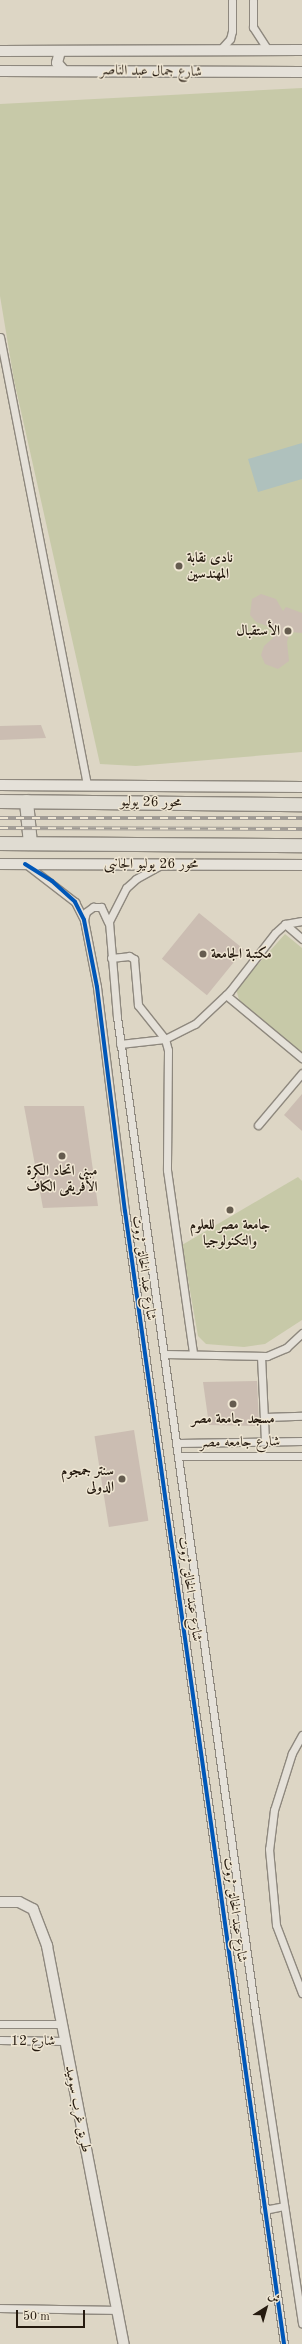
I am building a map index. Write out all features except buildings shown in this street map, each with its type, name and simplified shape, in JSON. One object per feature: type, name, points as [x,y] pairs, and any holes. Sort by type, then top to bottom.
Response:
[{"type":"highway","name":"محور 26 يوليو","points":[[0,801],[302,804]]},
{"type":"highway","points":[[26,801],[30,843]]},
{"type":"highway","points":[[0,843],[302,845]]},
{"type":"main road","name":"شارع جمال عبد الناصر","points":[[0,51],[302,50]]},
{"type":"main road","points":[[60,52],[58,63],[62,70]]},
{"type":"main road","name":"شارع جمال عبد الناصر","points":[[0,71],[62,70],[302,72]]},
{"type":"main road","points":[[0,785],[302,787]]},
{"type":"main road","name":"محور 26 يوليو الجانبى","points":[[0,864],[302,865]]},
{"type":"main road","name":"طريق غرب سوميد","points":[[0,1902],[27,1905],[38,1919],[47,1946],[124,2344]]},
{"type":"street","points":[[220,50],[230,39],[232,31],[232,0]]},
{"type":"street","points":[[253,0],[253,28],[268,50]]},
{"type":"street","points":[[0,337],[87,785]]},
{"type":"street","name":"شارع عبد الخالق ثروت","points":[[25,864],[65,891],[84,920],[97,987],[125,1211],[284,2344]]},
{"type":"street","points":[[108,922],[126,888],[136,879],[163,864]]},
{"type":"street","points":[[84,920],[86,912],[93,907],[101,908],[106,913],[108,922]]},
{"type":"street","points":[[120,1044],[165,1039],[195,1024],[226,995],[284,924],[302,921]]},
{"type":"street","name":"شارع عبد الخالق ثروت","points":[[108,922],[120,1044],[178,1442],[284,2206],[302,2324]]},
{"type":"street","points":[[284,924],[302,939]]},
{"type":"street","points":[[111,958],[129,956],[134,959],[138,1005],[165,1039],[171,1065],[166,1115],[167,1170],[193,1352]]},
{"type":"street","points":[[226,995],[302,1058]]},
{"type":"street","points":[[258,1125],[302,1073]]},
{"type":"street","points":[[165,1354],[193,1352],[261,1356],[280,1352],[302,1333]]},
{"type":"street","points":[[261,1356],[265,1441]]},
{"type":"street","points":[[265,1417],[302,1416]]},
{"type":"street","name":"شارع جامعه مصر","points":[[178,1442],[302,1441]]},
{"type":"street","name":"شارع جامعه مصر","points":[[179,1456],[302,1456]]},
{"type":"street","points":[[302,1735],[282,1782],[274,1810],[269,1849],[276,1925],[302,1993]]},
{"type":"street","name":"شارع 12","points":[[0,2024],[62,2024]]},
{"type":"street","name":"شارع 12","points":[[0,2040],[65,2041]]},
{"type":"street","points":[[264,2210],[284,2206]]},
{"type":"street","points":[[0,2308],[117,2310]]},
{"type":"green space","name":"نادى نقابة المهندسين","points":[[302,88],[302,752],[136,766],[100,764],[14,380],[0,296],[0,104]]},
{"type":"green space","points":[[285,934],[302,948],[302,1052],[240,1003],[236,989]]},
{"type":"green space","points":[[298,1177],[302,1181],[302,1320],[265,1344],[244,1347],[206,1344],[198,1336],[182,1245]]},
{"type":"shaded area","points":[[302,443],[302,479],[258,492],[248,459]]},
{"type":"railway","points":[[0,818],[302,818]]},
{"type":"railway","points":[[0,828],[302,829]]},
{"type":"cycle path","points":[[25,864],[52,881],[75,902],[84,920],[97,987],[125,1211],[284,2344]]},
{"type":"place","name":"نادى نقابة المهندسين","points":[[179,566]]},
{"type":"place","name":"الأستقبال","points":[[288,631]]},
{"type":"place","name":"مكتبة الجامعة","points":[[203,954]]},
{"type":"place","name":"مبنى اتحاد الكرة الأفريقى الكاف","points":[[62,1156]]},
{"type":"place","name":"جامعة مصر للعلوم والتكنولوجيا","points":[[230,1210]]},
{"type":"place","name":"مسجد جامعة مصر","points":[[233,1404]]},
{"type":"place","name":"سنتر جمجوم الدولى","points":[[122,1479]]}]
